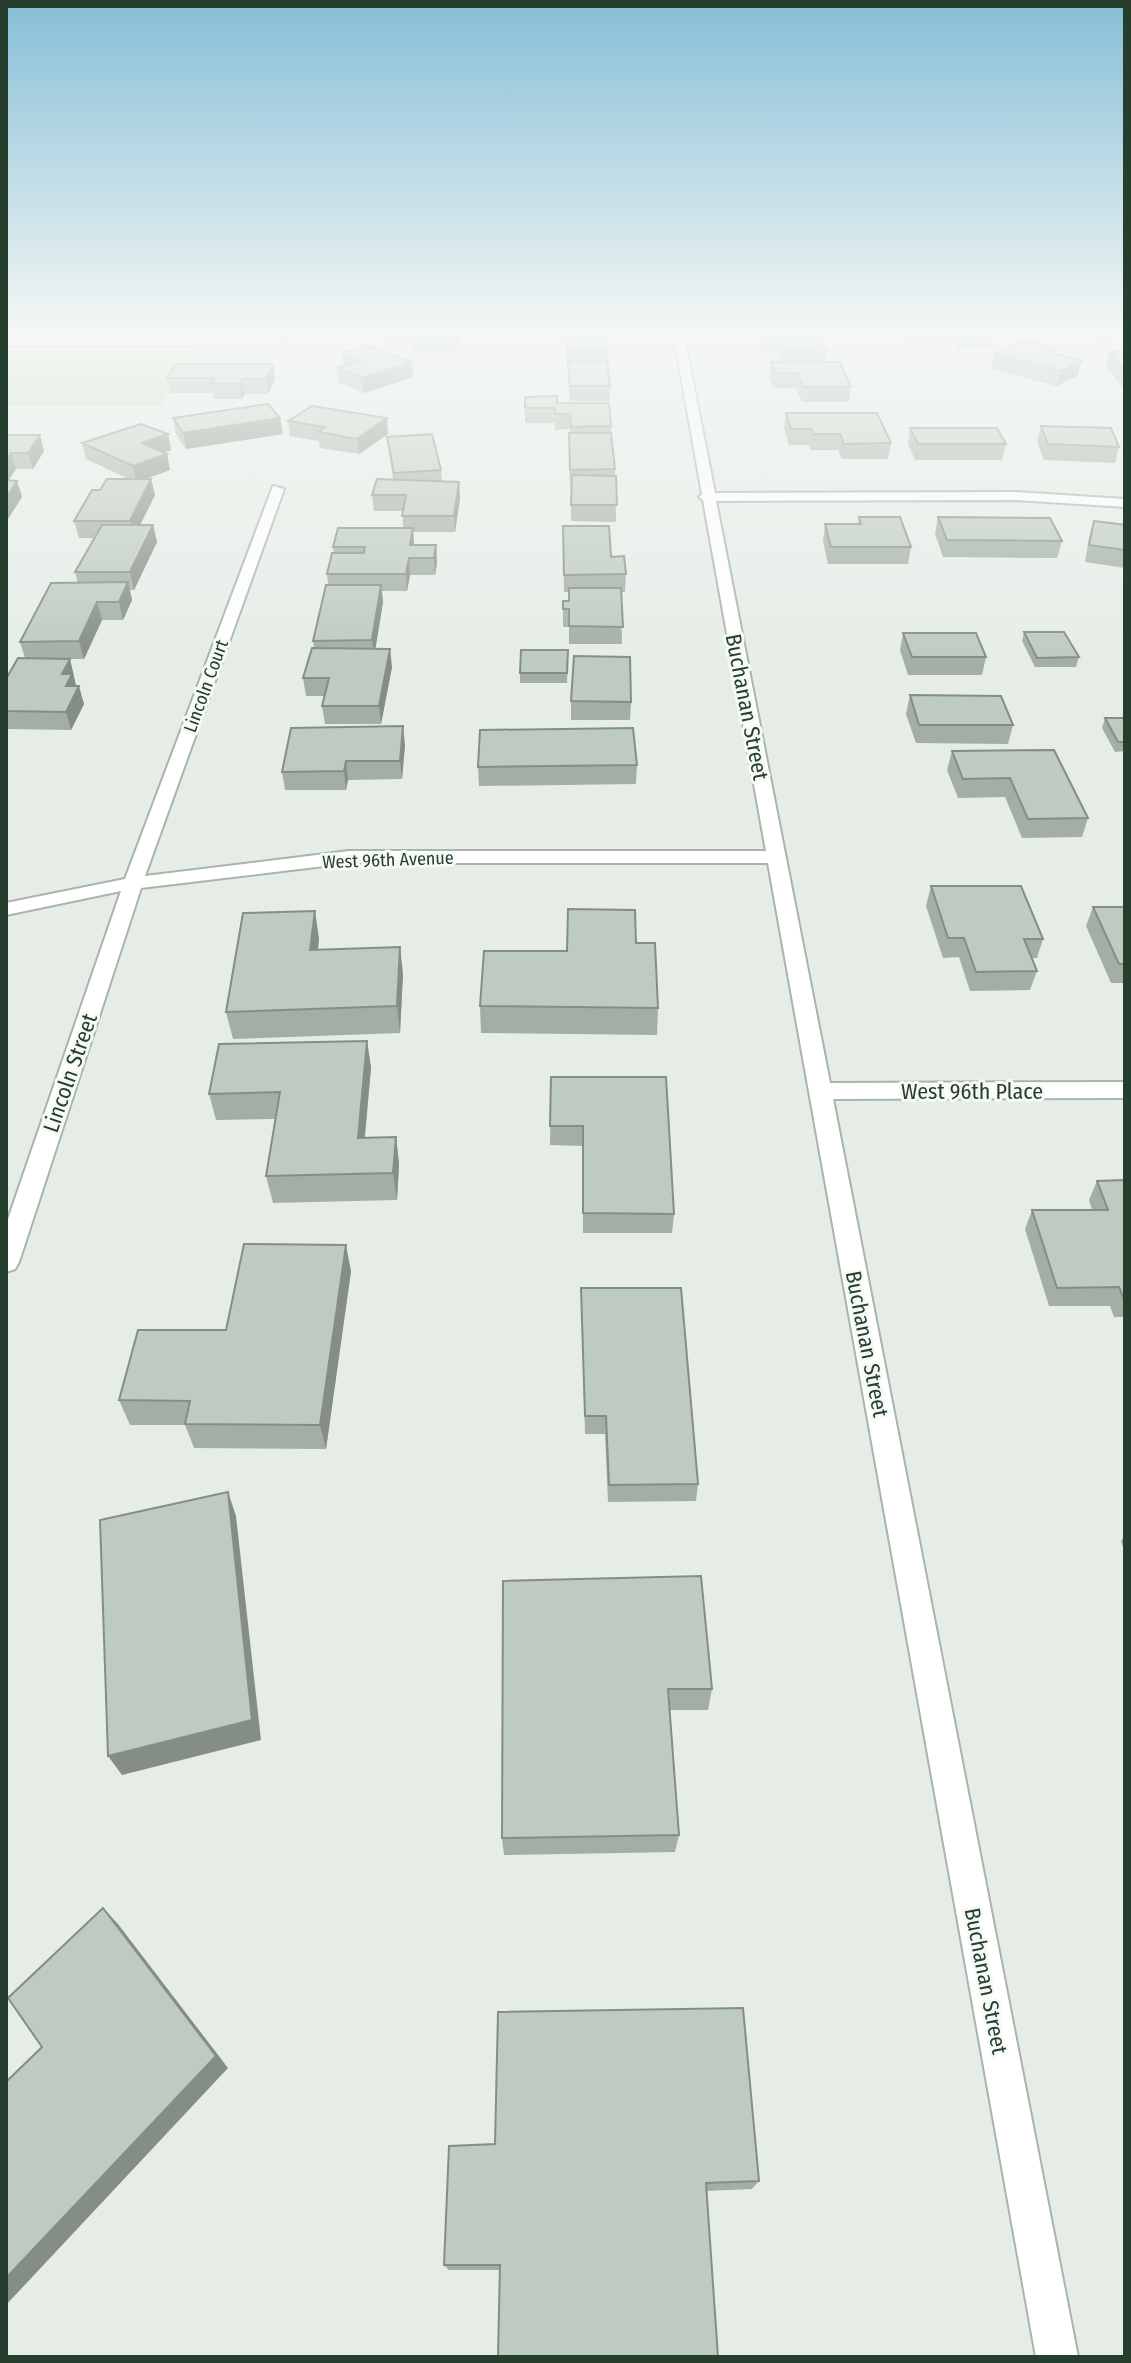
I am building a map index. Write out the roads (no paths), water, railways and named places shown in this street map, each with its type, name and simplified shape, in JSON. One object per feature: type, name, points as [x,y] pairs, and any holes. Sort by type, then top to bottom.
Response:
[{"type":"street","name":"Buchanan Street","points":[[697,441],[1057,2357]]},
{"type":"street","name":"Lincoln Court","points":[[133,883],[278,489]]},
{"type":"street","points":[[706,497],[1016,496],[1125,503]]},
{"type":"street","name":"West 96th Avenue","points":[[6,909],[133,883],[349,857],[774,857]]},
{"type":"street","name":"Lincoln Street","points":[[6,1262],[133,883]]},
{"type":"street","name":"West 96th Place","points":[[819,1091],[1125,1090]]}]
